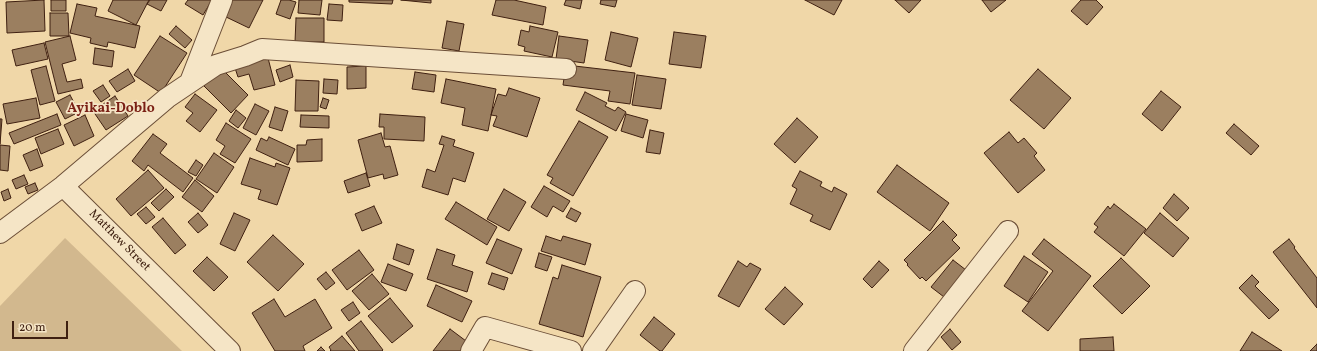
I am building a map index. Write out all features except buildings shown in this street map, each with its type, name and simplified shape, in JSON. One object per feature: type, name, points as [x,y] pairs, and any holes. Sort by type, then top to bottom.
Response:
[{"type":"street","points":[[190,82],[222,0]]},
{"type":"street","points":[[0,233],[63,186],[167,98],[216,64],[262,49],[566,69]]},
{"type":"street","name":"Matthew Street","points":[[63,186],[230,351]]},
{"type":"street","points":[[914,351],[1008,231]]},
{"type":"street","points":[[593,351],[635,291]]},
{"type":"street","points":[[472,351],[485,327],[571,351]]},
{"type":"shaded area","points":[[65,238],[182,351],[0,351],[0,306]]},
{"type":"district","name":"Ayikai-Doblo","points":[[111,109]]}]
